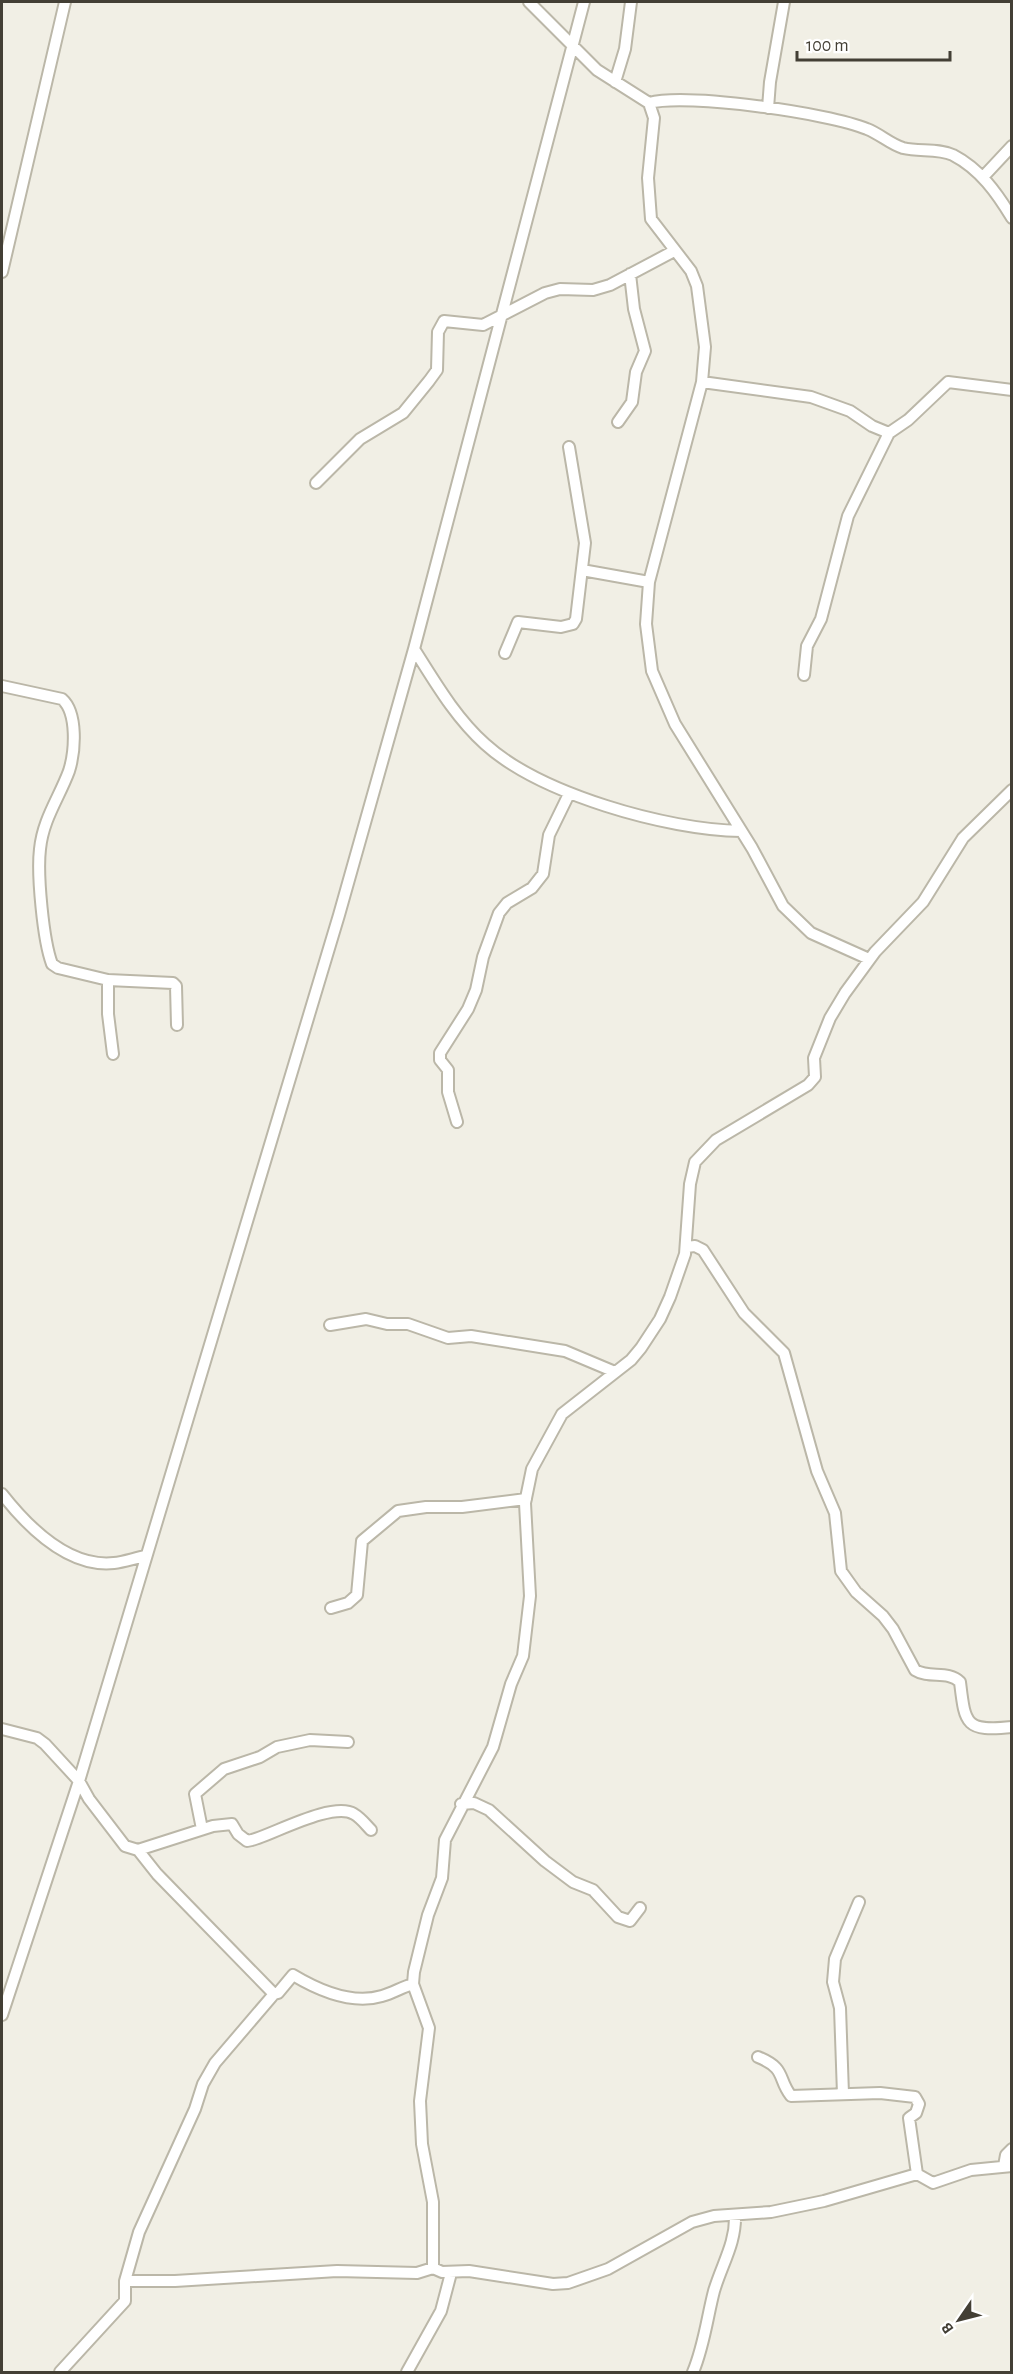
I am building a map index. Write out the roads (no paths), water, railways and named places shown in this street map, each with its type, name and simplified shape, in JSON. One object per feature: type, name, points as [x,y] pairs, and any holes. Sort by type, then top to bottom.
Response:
[{"type":"street","points":[[2,272],[65,2]]},
{"type":"street","points":[[529,2],[597,70],[650,104],[654,118],[648,204],[656,228],[691,271],[697,286],[705,347],[702,382],[649,582],[646,624],[652,671],[675,724],[741,831],[774,892],[799,923],[826,941],[869,959]]},
{"type":"street","points":[[2,2015],[79,1780],[300,1046],[414,649],[584,2]]},
{"type":"street","points":[[615,82],[625,49],[631,2]]},
{"type":"street","points":[[768,108],[770,82],[784,2]]},
{"type":"street","points":[[650,104],[671,99],[768,108],[836,119],[868,129],[903,148],[952,154],[983,177],[1011,218]]},
{"type":"street","points":[[983,177],[1011,146]]},
{"type":"street","points":[[316,483],[360,439],[403,413],[429,381],[437,370],[438,332],[444,321],[483,325],[545,293],[560,290],[593,290],[610,285],[674,251]]},
{"type":"street","points":[[618,422],[632,402],[636,372],[645,351],[634,309],[630,274]]},
{"type":"street","points":[[702,382],[811,397],[850,411],[872,426],[889,433]]},
{"type":"street","points":[[804,675],[807,646],[821,619],[848,516],[889,433],[908,420],[948,382],[1011,390]]},
{"type":"street","points":[[505,653],[518,622],[561,627],[573,624],[576,619],[585,543],[569,447]]},
{"type":"street","points":[[582,570],[649,582]]},
{"type":"street","points":[[414,649],[443,696],[485,744],[531,775],[569,794],[673,824],[741,831]]},
{"type":"street","points":[[2,686],[58,697],[68,707],[73,742],[70,766],[46,820],[39,851],[51,961],[58,968],[108,980],[174,983],[177,1024]]},
{"type":"street","points":[[433,2268],[433,2202],[422,2144],[420,2101],[429,2028],[413,1984],[426,1922],[442,1878],[442,1849],[461,1804],[482,1771],[493,1747],[526,1641],[530,1596],[526,1499],[535,1459],[562,1414],[641,1348],[660,1318],[674,1286],[686,1247],[690,1184],[695,1162],[716,1140],[808,1086],[815,1077],[814,1058],[830,1018],[869,959],[923,902],[963,838],[1011,790]]},
{"type":"street","points":[[457,1122],[448,1092],[449,1074],[440,1060],[440,1053],[468,1009],[499,913],[512,899],[532,888],[543,874],[552,825],[569,794]]},
{"type":"street","points":[[108,980],[108,1014],[113,1054]]},
{"type":"street","points":[[686,1247],[695,1246],[703,1250],[744,1313],[784,1353],[817,1472],[834,1513],[839,1565],[846,1581],[883,1616],[915,1670],[924,1675],[952,1676],[960,1682],[964,1715],[970,1725],[976,1728],[993,1729],[1011,1727]]},
{"type":"street","points":[[330,1325],[366,1319],[387,1324],[408,1324],[448,1338],[471,1336],[565,1351],[615,1372]]},
{"type":"street","points":[[2,1494],[28,1524],[71,1555],[102,1563],[146,1556]]},
{"type":"street","points":[[331,1608],[348,1603],[357,1595],[362,1541],[394,1513],[426,1507],[462,1507],[526,1499]]},
{"type":"street","points":[[2,1730],[37,1738],[79,1780],[89,1799],[125,1846],[138,1850],[202,1829],[232,1824],[238,1834],[247,1841],[304,1818],[346,1812],[354,1814],[371,1830]]},
{"type":"street","points":[[202,1829],[195,1794],[224,1769],[260,1757],[277,1747],[310,1740],[348,1742]]},
{"type":"street","points":[[461,1804],[474,1803],[489,1810],[545,1861],[573,1882],[597,1893],[618,1917],[630,1921],[640,1908]]},
{"type":"street","points":[[138,1850],[157,1875],[232,1954],[274,1994]]},
{"type":"street","points":[[843,2094],[840,2008],[833,1982],[834,1959],[860,1902]]},
{"type":"street","points":[[60,2373],[125,2301],[125,2281],[139,2232],[195,2109],[203,2084],[215,2063],[274,1994],[278,1993],[293,1975],[336,1994],[365,1999],[384,1996],[413,1984]]},
{"type":"street","points":[[758,2057],[775,2066],[784,2079],[791,2096],[908,2094],[915,2097],[918,2106],[916,2113],[909,2118],[909,2128],[917,2174]]},
{"type":"street","points":[[125,2281],[175,2281],[337,2271],[417,2273],[433,2268],[452,2272],[470,2271],[553,2284],[568,2283],[608,2269],[692,2222],[729,2215],[771,2212],[824,2201],[917,2174],[933,2183],[971,2170],[1008,2166],[1006,2155],[1011,2150]]},
{"type":"street","points":[[693,2373],[700,2355],[715,2289],[734,2240],[729,2215]]},
{"type":"street","points":[[407,2373],[441,2311],[452,2272]]}]
